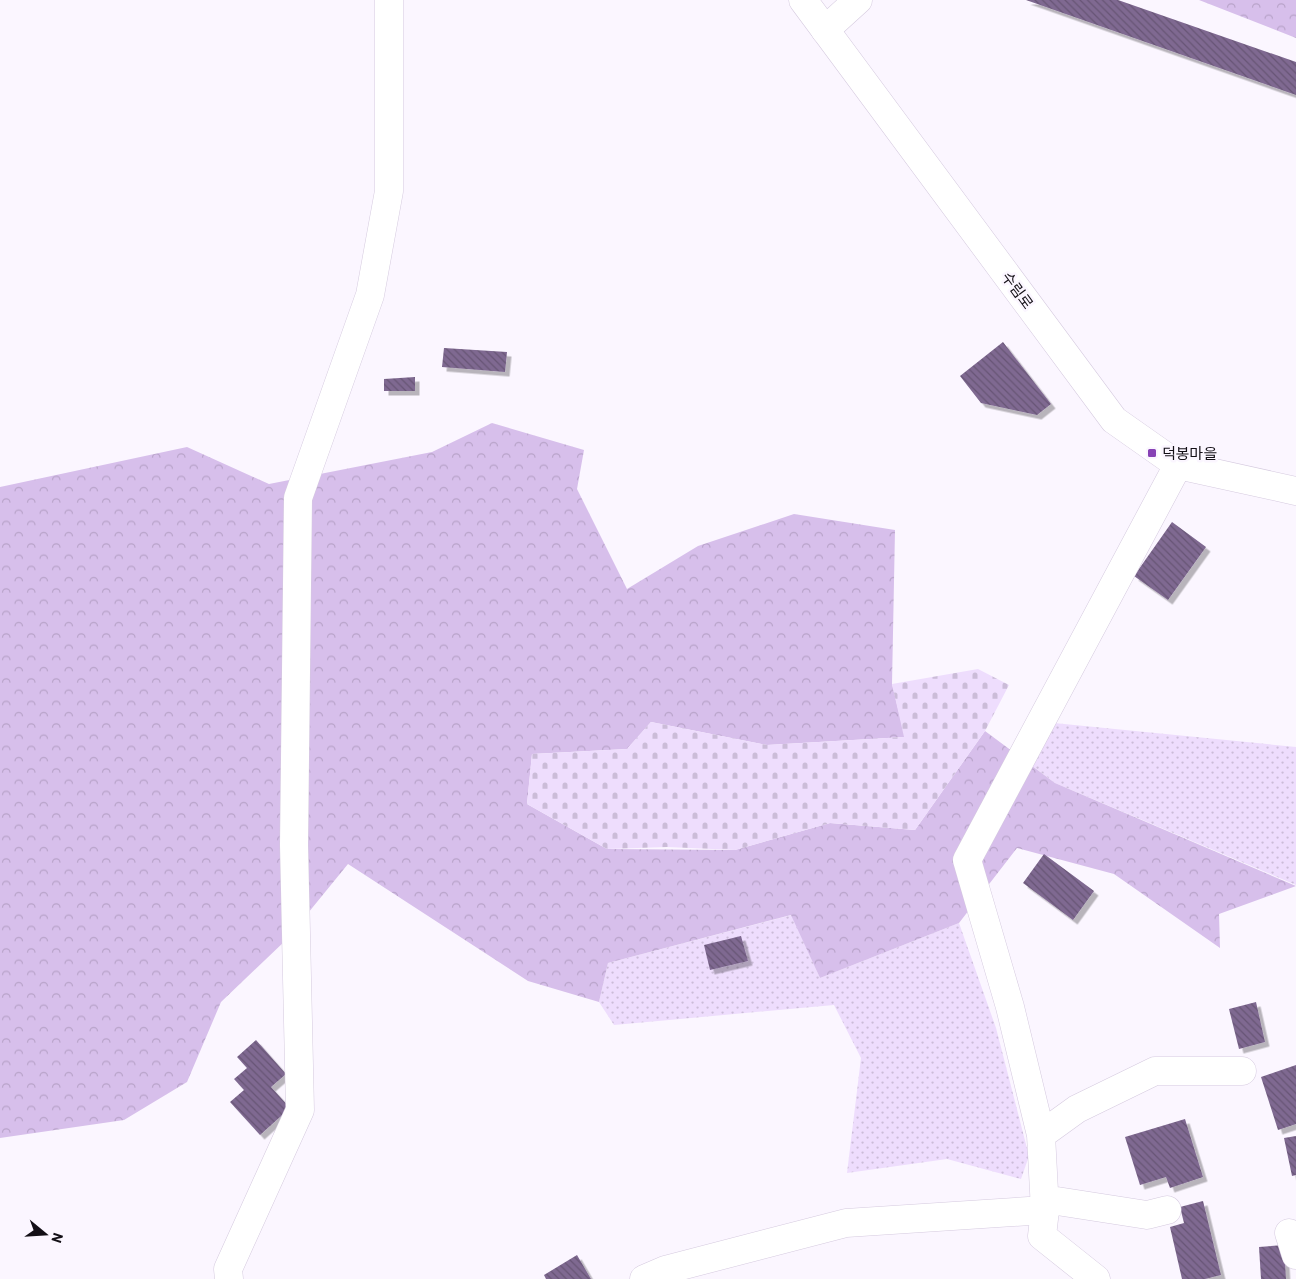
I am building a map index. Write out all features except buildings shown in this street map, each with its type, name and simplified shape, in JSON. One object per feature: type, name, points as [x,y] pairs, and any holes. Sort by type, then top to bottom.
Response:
[{"type":"street","points":[[229,1279],[228,1269],[300,1110],[294,845],[298,498],[370,295],[389,191],[389,0]]},
{"type":"street","name":"수림로","points":[[803,0],[1114,420],[1178,465],[1296,491]]},
{"type":"street","points":[[825,30],[858,0]]},
{"type":"street","points":[[1096,1279],[1042,1236],[1045,1204],[1041,1135],[1010,1007],[967,860],[1178,465]]},
{"type":"street","points":[[1041,1135],[1077,1109],[1155,1071],[1242,1071]]},
{"type":"street","points":[[644,1279],[666,1270],[846,1222],[1045,1204],[1147,1215],[1167,1210]]},
{"type":"green space","points":[[1199,0],[1296,0],[1296,38]]},
{"type":"green space","points":[[492,423],[584,450],[577,489],[627,589],[698,546],[794,514],[895,530],[892,684],[905,737],[767,745],[651,722],[627,749],[532,754],[527,804],[607,849],[735,850],[830,823],[915,830],[985,731],[1055,783],[1296,886],[1219,914],[1220,948],[1114,874],[1017,848],[959,923],[820,978],[791,915],[608,963],[599,1002],[528,981],[348,864],[286,940],[221,1002],[187,1082],[124,1120],[0,1138],[0,487],[187,447],[269,484],[432,452]]},
{"type":"green space","points":[[978,669],[1009,685],[985,731],[915,830],[830,823],[735,850],[667,847],[607,849],[527,804],[532,754],[627,749],[651,722],[767,745],[904,737],[892,684]]},
{"type":"green space","points":[[1054,723],[1296,747],[1296,885],[1055,783],[1031,765]]},
{"type":"green space","points":[[792,915],[820,978],[959,923],[996,1028],[1029,1156],[1021,1179],[947,1159],[847,1173],[861,1058],[834,1005],[614,1025],[599,1002],[608,963]]},
{"type":"place","name":"덕봉마을","points":[[1152,453]]}]
